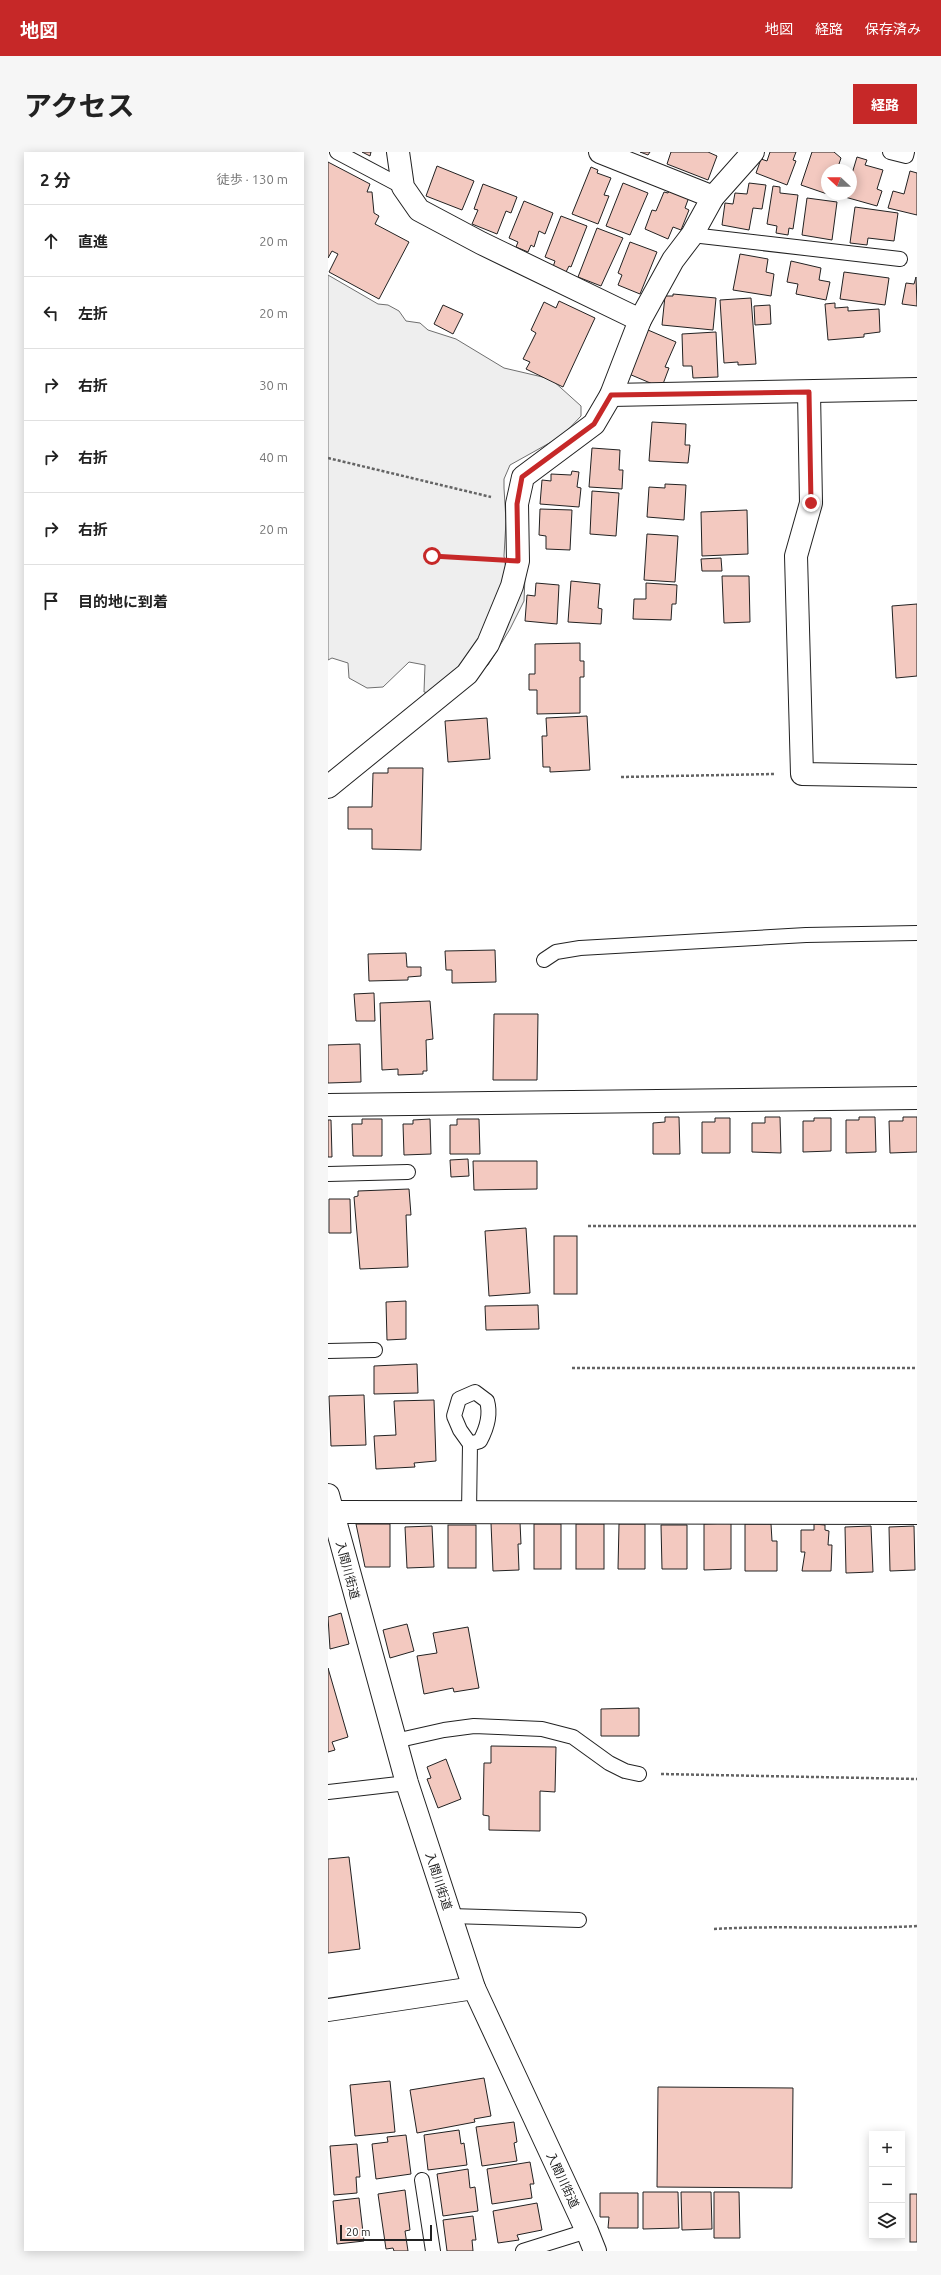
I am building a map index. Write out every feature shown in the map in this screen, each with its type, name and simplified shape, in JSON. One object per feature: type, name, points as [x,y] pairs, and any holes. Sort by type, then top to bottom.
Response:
[{"type":"street","points":[[398,152],[403,187],[419,210],[481,243],[640,320]]},
{"type":"street","points":[[600,152],[713,197]]},
{"type":"street","points":[[328,787],[467,674],[488,644],[512,586],[518,561],[517,504],[522,477],[594,424],[611,395],[640,320],[673,260],[692,235],[713,197],[753,152]]},
{"type":"street","points":[[611,395],[917,389]]},
{"type":"street","points":[[809,392],[811,503],[796,556],[802,774],[917,776]]},
{"type":"street","points":[[328,1105],[917,1098]]},
{"type":"street","points":[[330,1503],[469,1512],[917,1513]]},
{"type":"street","name":"入間川街道","points":[[330,1503],[407,1783],[474,1988],[591,2241]]},
{"type":"street","points":[[328,2010],[474,1988]]},
{"type":"lane","points":[[337,152],[403,187]]},
{"type":"lane","points":[[890,152],[906,156],[907,152]]},
{"type":"lane","points":[[692,235],[900,259]]},
{"type":"lane","points":[[544,960],[556,952],[580,948],[806,935],[917,932]]},
{"type":"lane","points":[[328,1174],[408,1172]]},
{"type":"lane","points":[[328,1351],[375,1350]]},
{"type":"lane","points":[[469,1512],[470,1444]]},
{"type":"lane","points":[[395,1741],[444,1730],[474,1726],[507,1726],[542,1729],[573,1737],[609,1763],[625,1771],[639,1774]]},
{"type":"lane","points":[[328,1792],[407,1783]]},
{"type":"lane","points":[[450,1916],[579,1920]]},
{"type":"lane","points":[[422,2180],[433,2251]]},
{"type":"lane","points":[[523,2251],[591,2241]]},
{"type":"path","points":[[328,458],[517,504]]},
{"type":"path","points":[[432,556],[518,561]]},
{"type":"path","points":[[621,777],[802,774]]},
{"type":"path","points":[[588,1226],[917,1226]]},
{"type":"path","points":[[572,1368],[917,1368]]},
{"type":"path","points":[[639,1774],[917,1779]]},
{"type":"path","points":[[714,1929],[744,1927],[875,1928],[917,1926]]},
{"type":"shaded area","points":[[328,275],[378,304],[388,305],[399,311],[406,321],[420,323],[428,330],[456,339],[504,368],[551,379],[581,406],[581,416],[562,436],[510,465],[504,479],[506,521],[504,556],[506,569],[525,576],[524,601],[510,629],[488,665],[453,698],[424,692],[425,665],[409,662],[383,687],[367,688],[349,678],[348,663],[332,658],[328,660]]},
{"type":"building","points":[[362,152],[371,152],[370,156]]},
{"type":"building","points":[[640,152],[650,152],[648,155]]},
{"type":"building","points":[[671,152],[708,152],[717,156],[708,180],[667,164]]},
{"type":"building","points":[[770,152],[796,152],[793,160],[796,161],[787,185],[756,173],[761,159],[767,161]]},
{"type":"building","points":[[812,152],[834,152],[841,158],[839,164],[821,164],[821,192],[801,185]]},
{"type":"building","points":[[857,157],[867,160],[865,165],[883,170],[877,189],[882,191],[877,206],[856,200],[857,200],[857,164],[855,164]]},
{"type":"building","points":[[328,162],[370,184],[367,192],[372,192],[374,213],[379,216],[375,224],[409,242],[379,299],[329,272],[338,254],[332,251],[328,258]]},
{"type":"building","points":[[437,166],[474,181],[462,210],[426,196]]},
{"type":"building","points":[[591,167],[598,170],[597,173],[611,178],[604,195],[609,196],[598,224],[572,214]]},
{"type":"building","points":[[910,171],[917,173],[917,215],[888,208],[893,191],[904,194]]},
{"type":"building","points":[[623,183],[648,193],[630,235],[606,226]]},
{"type":"building","points":[[749,183],[766,185],[762,209],[753,208],[749,230],[722,225],[725,203],[733,204],[735,193],[747,194]]},
{"type":"building","points":[[483,184],[517,197],[511,213],[506,211],[497,234],[472,224],[478,210],[474,209]]},
{"type":"building","points":[[773,186],[780,187],[780,193],[798,195],[793,229],[789,228],[788,235],[776,233],[777,226],[767,224]]},
{"type":"building","points":[[670,190],[689,197],[685,208],[689,210],[681,230],[673,227],[668,239],[645,229],[652,210],[656,211],[664,192],[668,193]]},
{"type":"building","points":[[807,198],[837,202],[832,240],[802,235]]},
{"type":"building","points":[[524,201],[553,213],[545,234],[539,231],[534,247],[531,245],[528,252],[516,247],[518,242],[509,238]]},
{"type":"building","points":[[855,207],[898,213],[894,241],[868,238],[867,245],[850,243]]},
{"type":"building","points":[[561,216],[587,226],[571,267],[569,266],[566,272],[553,267],[555,261],[545,257]]},
{"type":"building","points":[[597,228],[623,238],[601,286],[578,277]]},
{"type":"building","points":[[630,242],[657,252],[640,294],[618,285],[622,275],[618,273]]},
{"type":"building","points":[[740,254],[768,259],[766,272],[774,274],[771,296],[733,290]]},
{"type":"building","points":[[791,261],[821,268],[819,280],[830,282],[826,300],[796,294],[798,284],[787,282]]},
{"type":"building","points":[[844,272],[889,278],[885,305],[840,299]]},
{"type":"building","points":[[916,277],[917,306],[902,304],[906,283],[914,284]]},
{"type":"building","points":[[673,294],[716,298],[713,330],[662,325],[665,296],[673,296]]},
{"type":"building","points":[[751,298],[756,364],[738,365],[738,362],[724,363],[720,300]]},
{"type":"building","points":[[559,301],[595,318],[563,387],[526,369],[530,362],[523,359],[536,333],[531,330],[544,302],[556,308]]},
{"type":"building","points":[[835,303],[835,308],[848,307],[848,311],[879,309],[880,332],[864,334],[864,337],[828,340],[825,304]]},
{"type":"building","points":[[443,305],[463,314],[453,334],[434,324]]},
{"type":"building","points":[[770,305],[771,324],[755,325],[754,306]]},
{"type":"building","points":[[648,330],[676,342],[665,367],[669,368],[663,384],[655,385],[629,374]]},
{"type":"building","points":[[716,332],[718,377],[693,378],[692,366],[683,366],[682,334]]},
{"type":"building","points":[[652,422],[686,424],[685,445],[690,445],[688,463],[649,461]]},
{"type":"building","points":[[592,448],[620,450],[619,470],[623,470],[622,489],[589,487]]},
{"type":"building","points":[[572,471],[579,472],[577,487],[581,488],[579,507],[540,504],[542,480],[551,481],[551,474],[571,475]]},
{"type":"building","points":[[665,484],[686,485],[684,520],[647,517],[649,487],[665,488]]},
{"type":"building","points":[[592,491],[619,493],[616,536],[590,534]]},
{"type":"building","points":[[540,509],[572,510],[570,550],[546,549],[546,536],[539,535]]},
{"type":"building","points":[[747,510],[748,554],[702,556],[701,512]]},
{"type":"building","points":[[647,534],[678,536],[675,582],[644,580]]},
{"type":"building","points":[[721,558],[722,571],[702,571],[701,559]]},
{"type":"building","points":[[722,576],[749,576],[750,622],[724,623]]},
{"type":"building","points":[[571,581],[600,584],[598,608],[602,609],[601,624],[568,622]]},
{"type":"building","points":[[536,583],[559,585],[557,624],[525,621],[527,595],[535,596]]},
{"type":"building","points":[[646,583],[677,585],[676,604],[672,604],[671,620],[633,619],[634,599],[646,599]]},
{"type":"building","points":[[917,604],[917,676],[896,678],[892,606]]},
{"type":"building","points":[[580,643],[580,661],[584,661],[584,677],[580,677],[580,713],[537,714],[537,690],[529,690],[529,674],[535,674],[535,644]]},
{"type":"building","points":[[587,716],[590,770],[550,772],[550,767],[543,767],[542,736],[547,736],[546,718]]},
{"type":"building","points":[[487,718],[490,759],[448,762],[445,721]]},
{"type":"building","points":[[388,768],[423,768],[421,850],[372,849],[372,829],[348,829],[348,807],[372,807],[373,773],[388,773]]},
{"type":"building","points":[[495,950],[496,982],[452,983],[452,970],[446,970],[445,951]]},
{"type":"building","points":[[406,953],[407,967],[421,967],[421,976],[408,977],[408,980],[369,981],[368,954]]},
{"type":"building","points":[[374,993],[375,1021],[356,1021],[354,994]]},
{"type":"building","points":[[430,1001],[433,1039],[426,1040],[427,1071],[423,1071],[423,1074],[398,1075],[398,1069],[382,1070],[380,1003]]},
{"type":"building","points":[[494,1014],[538,1014],[537,1080],[493,1080]]},
{"type":"building","points":[[360,1044],[361,1082],[328,1083],[328,1045]]},
{"type":"building","points":[[665,1117],[679,1117],[680,1154],[653,1154],[653,1123],[665,1122]]},
{"type":"building","points":[[765,1117],[780,1117],[781,1153],[752,1152],[752,1123],[765,1123]]},
{"type":"building","points":[[859,1117],[875,1117],[876,1152],[846,1153],[846,1120],[859,1120]]},
{"type":"building","points":[[903,1117],[917,1117],[917,1152],[890,1153],[889,1121],[903,1121]]},
{"type":"building","points":[[715,1118],[730,1118],[730,1153],[702,1153],[702,1122],[715,1122]]},
{"type":"building","points":[[814,1118],[831,1118],[831,1151],[803,1152],[803,1121],[814,1121]]},
{"type":"building","points":[[362,1119],[382,1119],[382,1156],[353,1156],[352,1124],[362,1124]]},
{"type":"building","points":[[430,1119],[431,1154],[404,1155],[403,1124],[413,1124],[413,1120]]},
{"type":"building","points":[[457,1119],[479,1119],[480,1154],[450,1154],[450,1125],[457,1125]]},
{"type":"building","points":[[328,1120],[331,1120],[332,1157],[328,1157]]},
{"type":"building","points":[[468,1159],[469,1176],[451,1177],[450,1160]]},
{"type":"building","points":[[473,1161],[537,1161],[537,1189],[474,1190]]},
{"type":"building","points":[[409,1189],[411,1215],[406,1215],[408,1267],[360,1269],[354,1197],[358,1196],[358,1191]]},
{"type":"building","points":[[329,1199],[350,1199],[351,1233],[329,1233]]},
{"type":"building","points":[[526,1228],[530,1293],[489,1296],[485,1231]]},
{"type":"building","points":[[554,1236],[577,1236],[577,1294],[554,1294]]},
{"type":"building","points":[[406,1301],[406,1339],[387,1340],[386,1302]]},
{"type":"building","points":[[538,1305],[539,1329],[486,1330],[485,1306]]},
{"type":"building","points":[[417,1364],[418,1393],[374,1394],[374,1366]]},
{"type":"building","points":[[364,1395],[366,1445],[331,1446],[329,1396]]},
{"type":"building","points":[[434,1400],[436,1461],[414,1463],[415,1467],[376,1469],[374,1436],[396,1435],[394,1401]]},
{"type":"building","points":[[520,1522],[521,1544],[518,1544],[519,1570],[493,1571],[491,1523]]},
{"type":"building","points":[[731,1523],[731,1569],[704,1570],[704,1524]]},
{"type":"building","points":[[356,1524],[390,1524],[390,1567],[365,1567]]},
{"type":"building","points":[[534,1524],[561,1524],[561,1569],[534,1569]]},
{"type":"building","points":[[576,1524],[604,1524],[604,1569],[576,1569]]},
{"type":"building","points":[[619,1524],[645,1524],[645,1569],[618,1569]]},
{"type":"building","points":[[745,1524],[771,1524],[772,1541],[777,1541],[777,1571],[745,1571]]},
{"type":"building","points":[[814,1524],[825,1525],[825,1530],[829,1531],[828,1545],[832,1545],[831,1571],[802,1571],[805,1552],[801,1552],[801,1530],[814,1530]]},
{"type":"building","points":[[448,1525],[476,1525],[476,1568],[448,1568]]},
{"type":"building","points":[[661,1525],[687,1525],[687,1569],[662,1569]]},
{"type":"building","points":[[432,1526],[434,1567],[407,1568],[405,1527]]},
{"type":"building","points":[[871,1526],[873,1572],[846,1573],[845,1527]]},
{"type":"building","points":[[914,1526],[915,1570],[890,1571],[889,1527]]},
{"type":"building","points":[[341,1613],[349,1644],[330,1649],[328,1617]]},
{"type":"building","points":[[407,1624],[414,1651],[390,1658],[383,1630]]},
{"type":"building","points":[[468,1627],[479,1688],[454,1692],[453,1688],[424,1694],[417,1656],[437,1653],[433,1633]]},
{"type":"building","points":[[328,1668],[348,1737],[332,1742],[335,1750],[328,1752]]},
{"type":"building","points":[[639,1708],[639,1736],[601,1736],[601,1709]]},
{"type":"building","points":[[491,1746],[556,1747],[555,1792],[540,1791],[540,1831],[489,1830],[489,1816],[483,1815],[484,1763],[491,1763]]},
{"type":"building","points":[[446,1759],[461,1799],[438,1808],[427,1779],[431,1778],[427,1767]]},
{"type":"building","points":[[349,1857],[360,1949],[328,1953],[328,1859]]},
{"type":"building","points":[[484,2078],[491,2116],[474,2119],[475,2122],[417,2133],[410,2090]]},
{"type":"building","points":[[390,2081],[395,2132],[355,2136],[350,2085]]},
{"type":"building","points":[[658,2087],[793,2088],[792,2188],[657,2187]]},
{"type":"building","points":[[514,2122],[517,2142],[514,2143],[517,2161],[482,2166],[476,2127]]},
{"type":"building","points":[[459,2130],[461,2144],[464,2143],[467,2165],[428,2170],[424,2135]]},
{"type":"building","points":[[406,2135],[411,2174],[376,2179],[372,2144],[388,2142],[387,2137]]},
{"type":"building","points":[[357,2144],[360,2177],[356,2177],[357,2193],[334,2195],[330,2146]]},
{"type":"building","points":[[530,2162],[534,2184],[530,2184],[532,2198],[492,2204],[487,2169]]},
{"type":"building","points":[[468,2169],[470,2188],[475,2187],[478,2211],[443,2216],[437,2174]]},
{"type":"building","points":[[405,2190],[410,2230],[405,2231],[408,2251],[394,2251],[393,2248],[386,2249],[378,2194]]},
{"type":"building","points":[[643,2192],[678,2192],[679,2228],[643,2229]]},
{"type":"building","points":[[681,2192],[711,2192],[712,2229],[682,2230]]},
{"type":"building","points":[[714,2192],[739,2192],[740,2238],[714,2238]]},
{"type":"building","points":[[600,2193],[638,2193],[638,2228],[608,2228],[609,2217],[600,2217]]},
{"type":"building","points":[[910,2194],[917,2194],[917,2242],[910,2242]]},
{"type":"building","points":[[359,2198],[364,2241],[337,2244],[333,2201]]},
{"type":"building","points":[[537,2203],[542,2230],[517,2235],[519,2240],[498,2243],[493,2211]]},
{"type":"building","points":[[473,2216],[476,2240],[472,2240],[473,2251],[447,2251],[443,2220]]},
{"type":"route","points":[[432,556],[518,561],[517,504],[522,477],[594,424],[611,395],[809,392],[811,503]]}]
